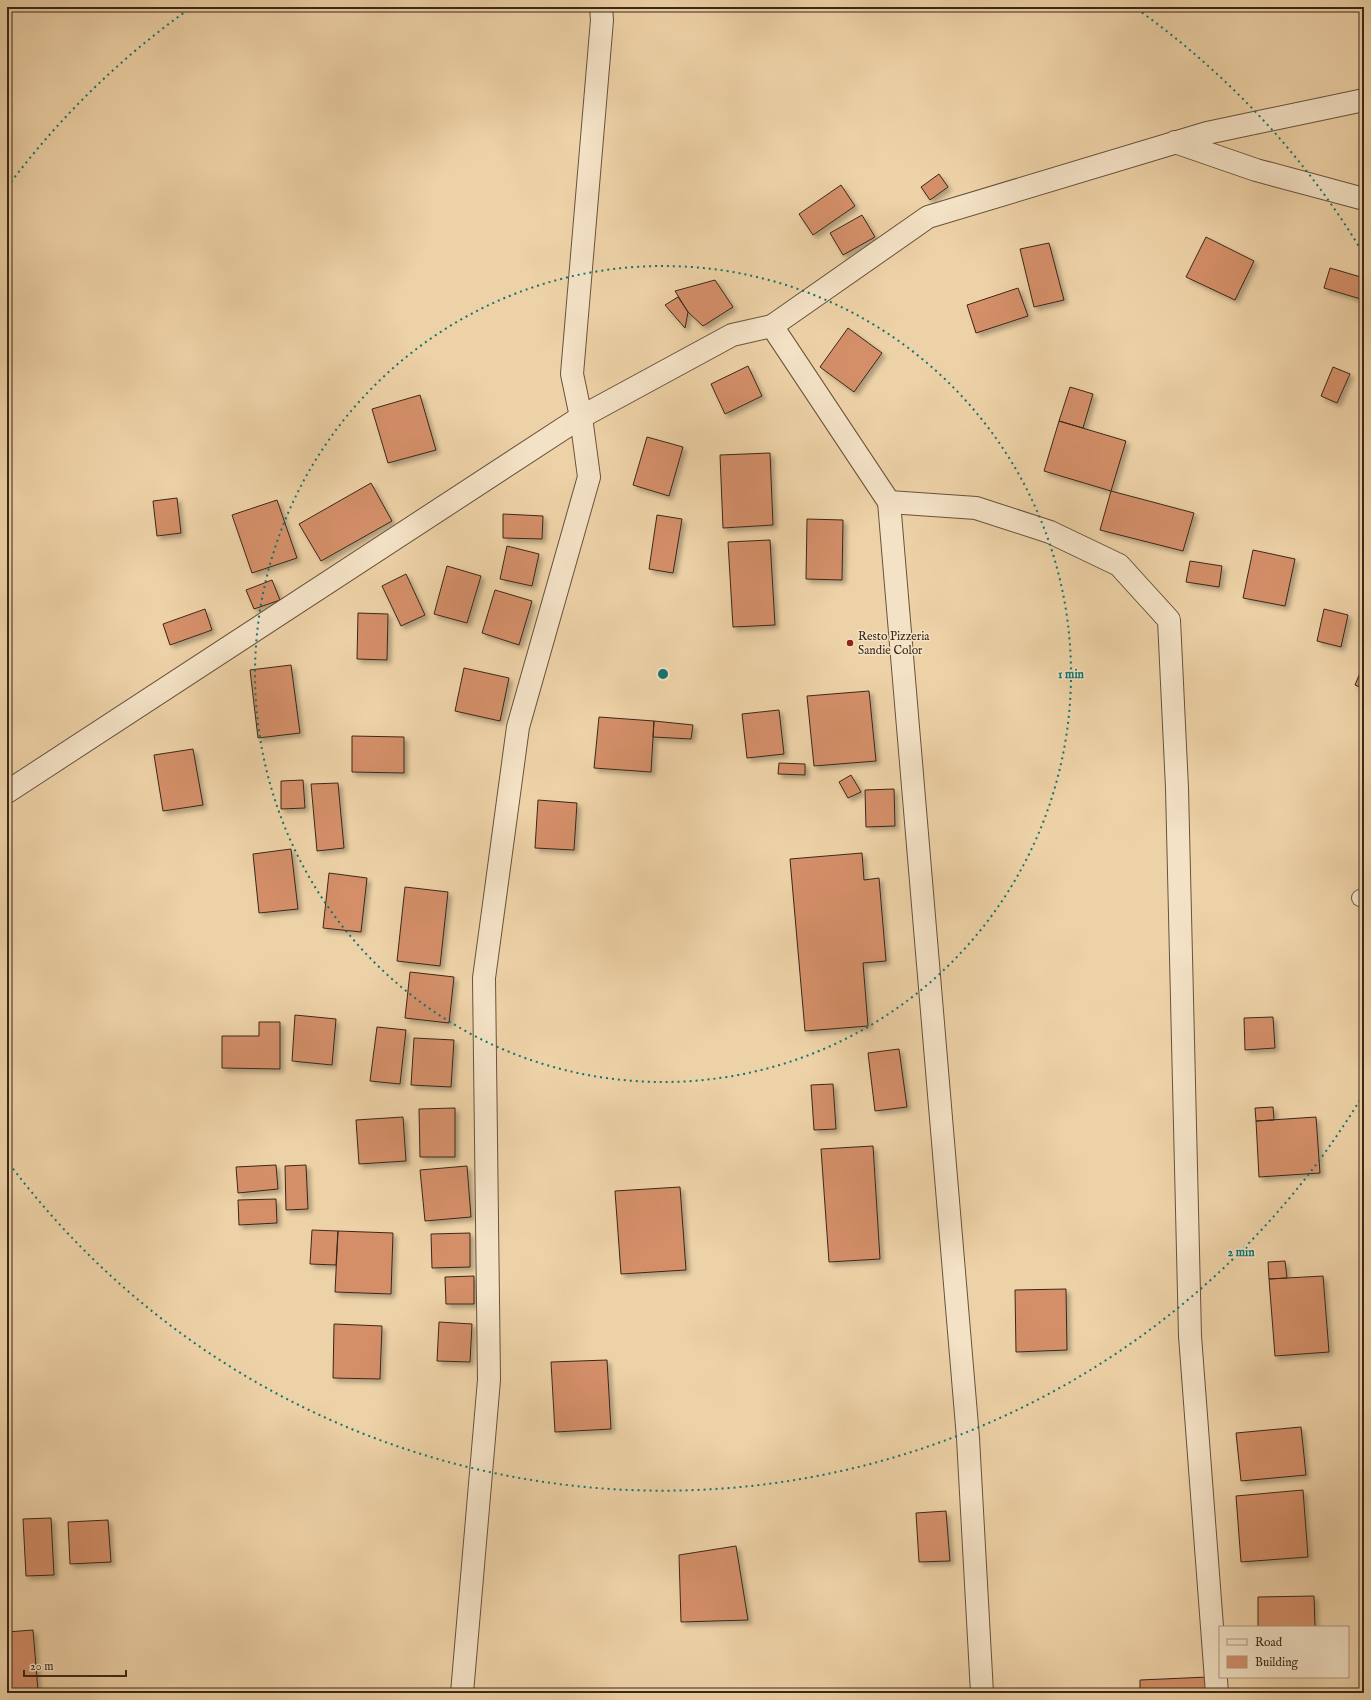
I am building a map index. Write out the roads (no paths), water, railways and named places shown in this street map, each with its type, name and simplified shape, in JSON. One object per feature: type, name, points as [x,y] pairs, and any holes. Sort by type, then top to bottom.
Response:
[{"type":"street","points":[[462,1693],[490,1380],[484,978],[518,727],[590,478],[581,417],[572,374],[601,14]]},
{"type":"street","points":[[7,792],[581,417],[732,335],[772,326],[928,217],[1207,133],[1364,100]]},
{"type":"street","points":[[1175,142],[1256,170],[1364,199]]},
{"type":"street","points":[[772,326],[889,502],[968,1438],[982,1693]]},
{"type":"street","points":[[889,502],[976,508],[1050,532],[1119,565],[1169,620],[1177,788],[1190,1336],[1217,1693]]},
{"type":"place","name":"Resto Pizzeria Sandie Color","points":[[850,643]]}]
